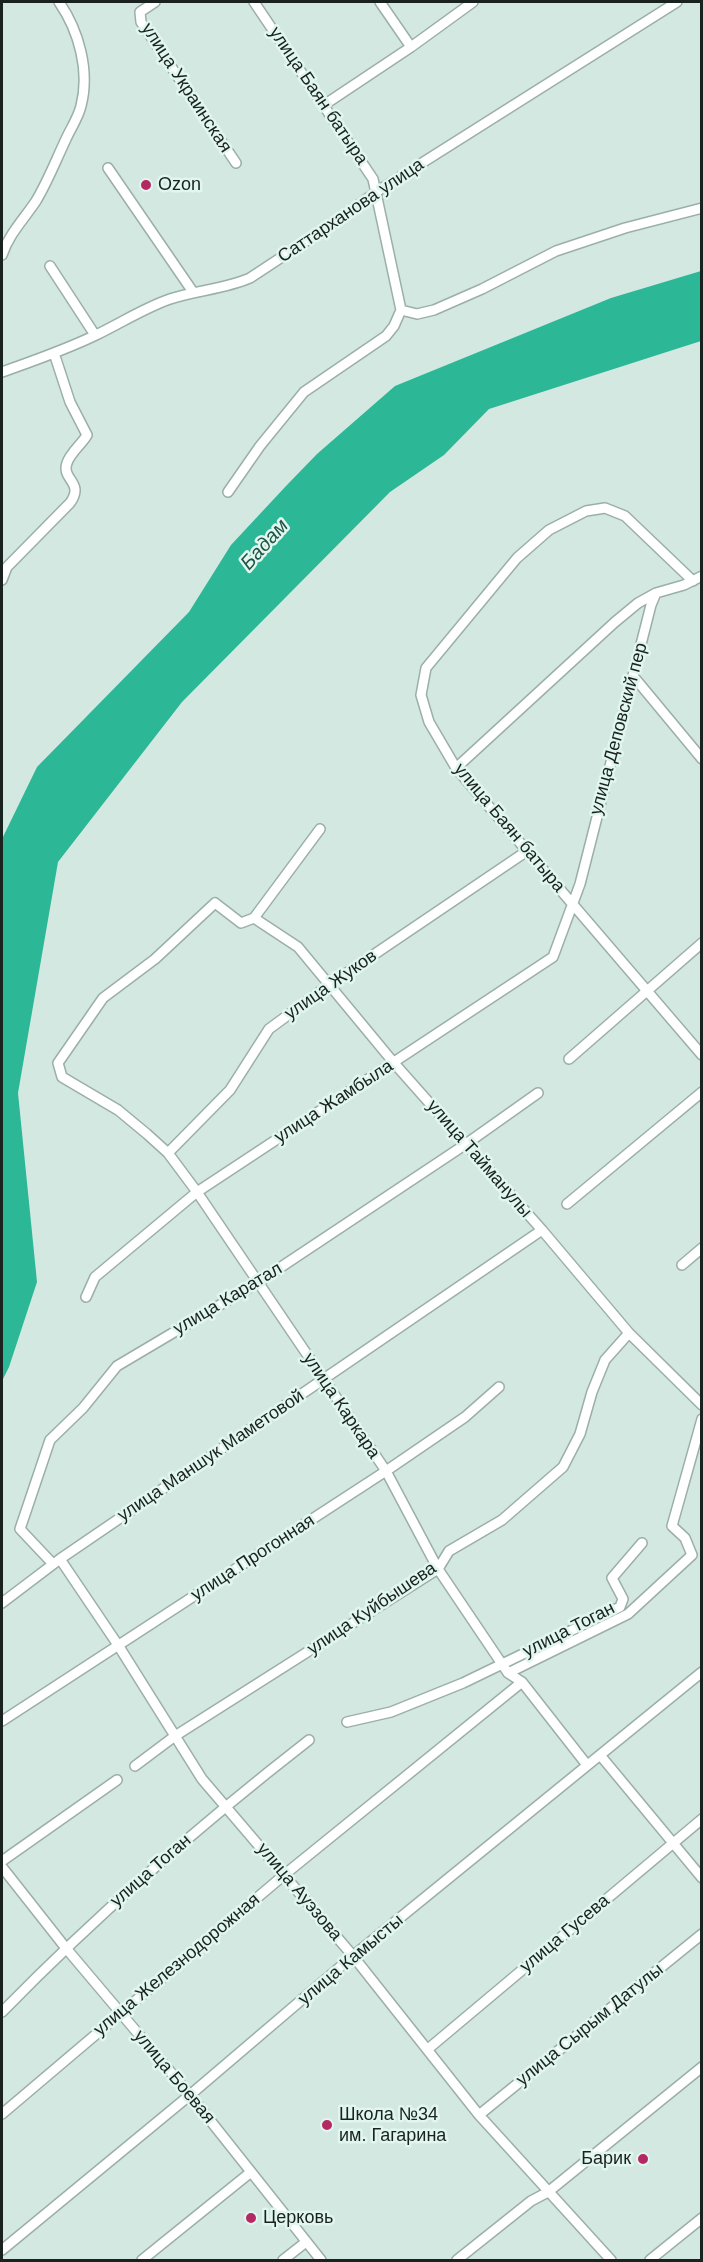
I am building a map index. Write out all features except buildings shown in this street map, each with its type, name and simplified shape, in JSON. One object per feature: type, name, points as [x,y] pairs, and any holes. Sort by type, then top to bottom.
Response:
[{"type":"street","points":[[2,255],[12,234],[35,202],[51,173],[81,106],[85,83],[80,45],[68,15],[59,2]]},
{"type":"street","name":"улица Украинская","points":[[155,2],[140,12],[141,22],[236,163]]},
{"type":"street","name":"улица Баян батыра","points":[[254,2],[373,179],[401,310]]},
{"type":"street","points":[[380,2],[411,47]]},
{"type":"street","points":[[324,105],[473,2]]},
{"type":"street","name":"Саттарханова улица","points":[[2,372],[54,353],[140,312],[192,292],[224,287],[250,278],[376,192],[677,2]]},
{"type":"street","points":[[108,168],[192,292]]},
{"type":"street","points":[[228,492],[260,446],[304,392],[386,336],[394,326],[401,310],[417,314],[434,310],[482,290],[556,251],[625,228],[702,208]]},
{"type":"street","points":[[50,266],[95,335]]},
{"type":"street","points":[[2,580],[7,567],[76,495],[76,489],[66,467],[67,460],[83,443],[87,435],[70,402],[54,353]]},
{"type":"street","name":"улица Баян батыра","points":[[693,581],[625,516],[605,508],[586,511],[549,530],[517,558],[426,668],[421,695],[429,722],[456,768],[702,1055]]},
{"type":"street","points":[[456,768],[638,603],[656,593],[702,576]]},
{"type":"street","name":"улица Деповский пер","points":[[573,903],[580,884],[651,605],[656,593]]},
{"type":"street","points":[[634,677],[702,759]]},
{"type":"street","points":[[254,918],[320,828]]},
{"type":"street","name":"улица Жуков","points":[[168,1154],[230,1090],[269,1029],[329,985],[526,851]]},
{"type":"street","name":"улица Каркара","points":[[254,918],[241,923],[215,903],[155,959],[103,998],[58,1063],[62,1077],[118,1110],[168,1154],[197,1192],[386,1471],[438,1569],[501,1664],[508,1673],[522,1683],[587,1765]]},
{"type":"street","name":"улица Жамбыла","points":[[86,1297],[95,1277],[197,1192],[553,957],[573,903]]},
{"type":"street","name":"улица Тайманулы","points":[[254,918],[298,947],[394,1063],[542,1230],[629,1333],[702,1404]]},
{"type":"street","points":[[569,1059],[702,943]]},
{"type":"street","points":[[567,1204],[702,1092]]},
{"type":"street","name":"улица Каратал","points":[[57,1562],[20,1529],[50,1440],[83,1408],[117,1366],[257,1283],[466,1144],[538,1093]]},
{"type":"street","name":"улица Маншук Маметовой","points":[[2,1603],[57,1562],[542,1230]]},
{"type":"street","points":[[681,1265],[702,1248]]},
{"type":"street","name":"улица Куйбышева","points":[[135,1766],[175,1736],[438,1569],[449,1551],[502,1520],[563,1467],[580,1434],[592,1392],[605,1360],[629,1333]]},
{"type":"street","name":"улица Прогонная","points":[[2,1721],[386,1471],[465,1417],[499,1387]]},
{"type":"street","points":[[508,1673],[628,1614],[692,1555],[685,1538],[672,1526],[702,1419]]},
{"type":"street","name":"улица Тоган","points":[[346,1722],[391,1712],[463,1683],[620,1607],[623,1599],[612,1578],[642,1543]]},
{"type":"street","name":"улица Ауэзова","points":[[57,1562],[118,1645],[202,1779],[353,1956],[479,2115],[611,2260]]},
{"type":"street","name":"улица Камысты","points":[[2,2250],[190,2095],[353,1956],[702,1672]]},
{"type":"street","name":"улица Железнодорожная","points":[[2,2114],[284,1875],[522,1683]]},
{"type":"street","name":"улица Тоган","points":[[2,2012],[65,1947],[225,1805],[309,1740]]},
{"type":"street","points":[[600,1755],[702,1878]]},
{"type":"street","points":[[2,1861],[117,1780]]},
{"type":"street","name":"улица Гусева","points":[[428,2049],[702,1819]]},
{"type":"street","name":"улица Боевая","points":[[2,1868],[65,1947],[190,2095],[321,2260]]},
{"type":"street","name":"улица Сырым Датулы","points":[[479,2115],[702,1935]]},
{"type":"street","points":[[457,2260],[531,2201],[548,2192],[702,2067]]},
{"type":"street","points":[[142,2260],[251,2172]]},
{"type":"street","points":[[650,2260],[702,2217]]},
{"type":"street","points":[[283,2260],[306,2242]]},
{"type":"water","name":"Бадам","points":[[701,271],[701,341],[489,409],[444,455],[390,492],[182,702],[58,862],[18,1093],[37,1282],[9,1367],[2,1381],[2,839],[37,767],[189,612],[231,545],[286,486],[317,454],[395,386],[611,298]]},
{"type":"place","name":"Ozon","points":[[146,185]]},
{"type":"place","name":"Школа №34 им. Гагарина","points":[[327,2125]]},
{"type":"place","name":"Барик","points":[[643,2159]]},
{"type":"place","name":"Церковь","points":[[251,2218]]}]
